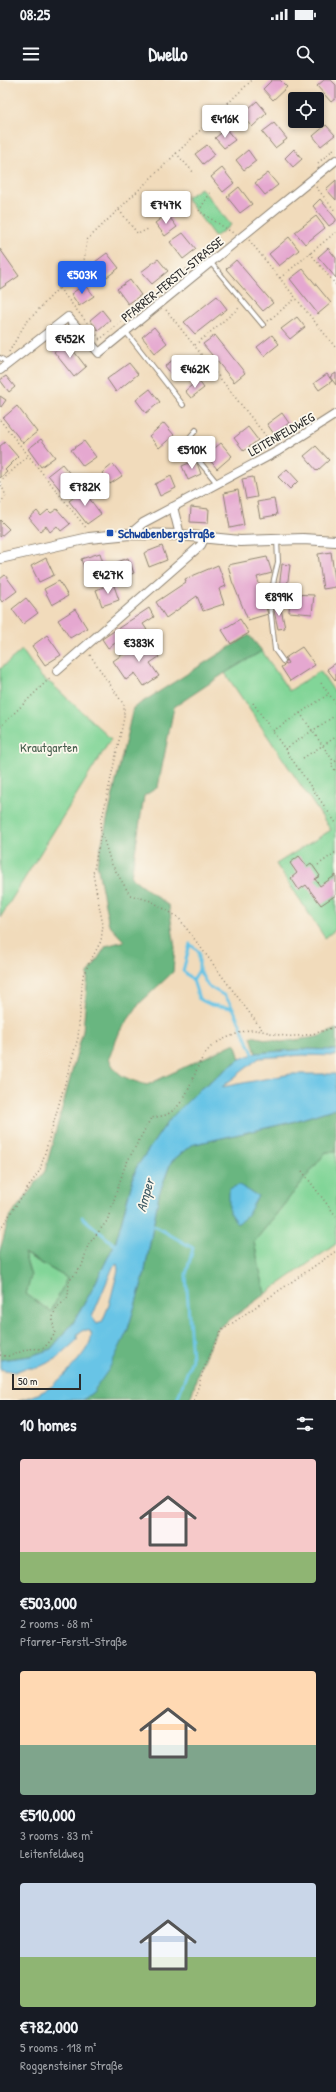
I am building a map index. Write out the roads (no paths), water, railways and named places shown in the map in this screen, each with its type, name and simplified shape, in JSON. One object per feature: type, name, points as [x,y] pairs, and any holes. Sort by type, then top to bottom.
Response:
[{"type":"street","name":"PFARRER-FERSTL-STRASSE","points":[[4,360],[68,317],[99,353],[336,160]]},
{"type":"street","points":[[0,370],[4,360]]},
{"type":"street","name":"LEITENFELDWEG","points":[[130,534],[143,523],[278,451],[336,414]]},
{"type":"street","points":[[173,507],[180,535]]},
{"type":"street","points":[[0,558],[89,538],[130,534],[180,535],[240,541],[277,539],[336,541]]},
{"type":"street","points":[[57,672],[201,545],[205,537]]},
{"type":"lane","points":[[211,263],[263,325]]},
{"type":"lane","points":[[126,332],[183,405]]},
{"type":"lane","points":[[196,430],[190,437],[190,450],[217,484]]},
{"type":"lane","points":[[277,539],[278,562],[270,606],[275,650],[283,661]]},
{"type":"water","name":"Amper","points":[[307,1049],[336,1050],[336,1056],[303,1055],[259,1058],[222,1087],[291,1074],[336,1074],[336,1108],[292,1122],[191,1145],[171,1162],[159,1194],[144,1276],[127,1332],[109,1369],[93,1392],[83,1400],[18,1400],[31,1397],[44,1391],[63,1376],[85,1352],[91,1336],[90,1331],[84,1330],[78,1333],[77,1340],[56,1359],[37,1368],[25,1368],[15,1372],[0,1369],[0,1360],[31,1356],[51,1349],[73,1323],[92,1290],[116,1241],[136,1168],[168,1121],[200,1089],[240,1059],[256,1053]],"holes":[[[117,1264],[118,1270],[109,1305],[102,1322],[97,1324],[92,1317],[113,1267]]]},
{"type":"water","points":[[239,1185],[258,1196],[247,1216],[237,1224],[229,1212],[229,1189]]},
{"type":"waterway","points":[[190,944],[199,952],[199,970],[208,986],[225,996],[233,1008],[254,1056],[253,1057]]},
{"type":"waterway","points":[[190,944],[183,971],[193,980],[199,999],[211,1005],[232,1008]]},
{"type":"waterway","points":[[193,980],[199,970]]},
{"type":"waterway","points":[[82,1217],[116,1246]]},
{"type":"waterway","points":[[151,1224],[193,1248],[186,1275],[192,1359],[177,1400]]},
{"type":"place","name":"Schwabenbergstraße","points":[[110,533]]},
{"type":"park label","name":"Krautgarten","points":[[49,747]]}]
